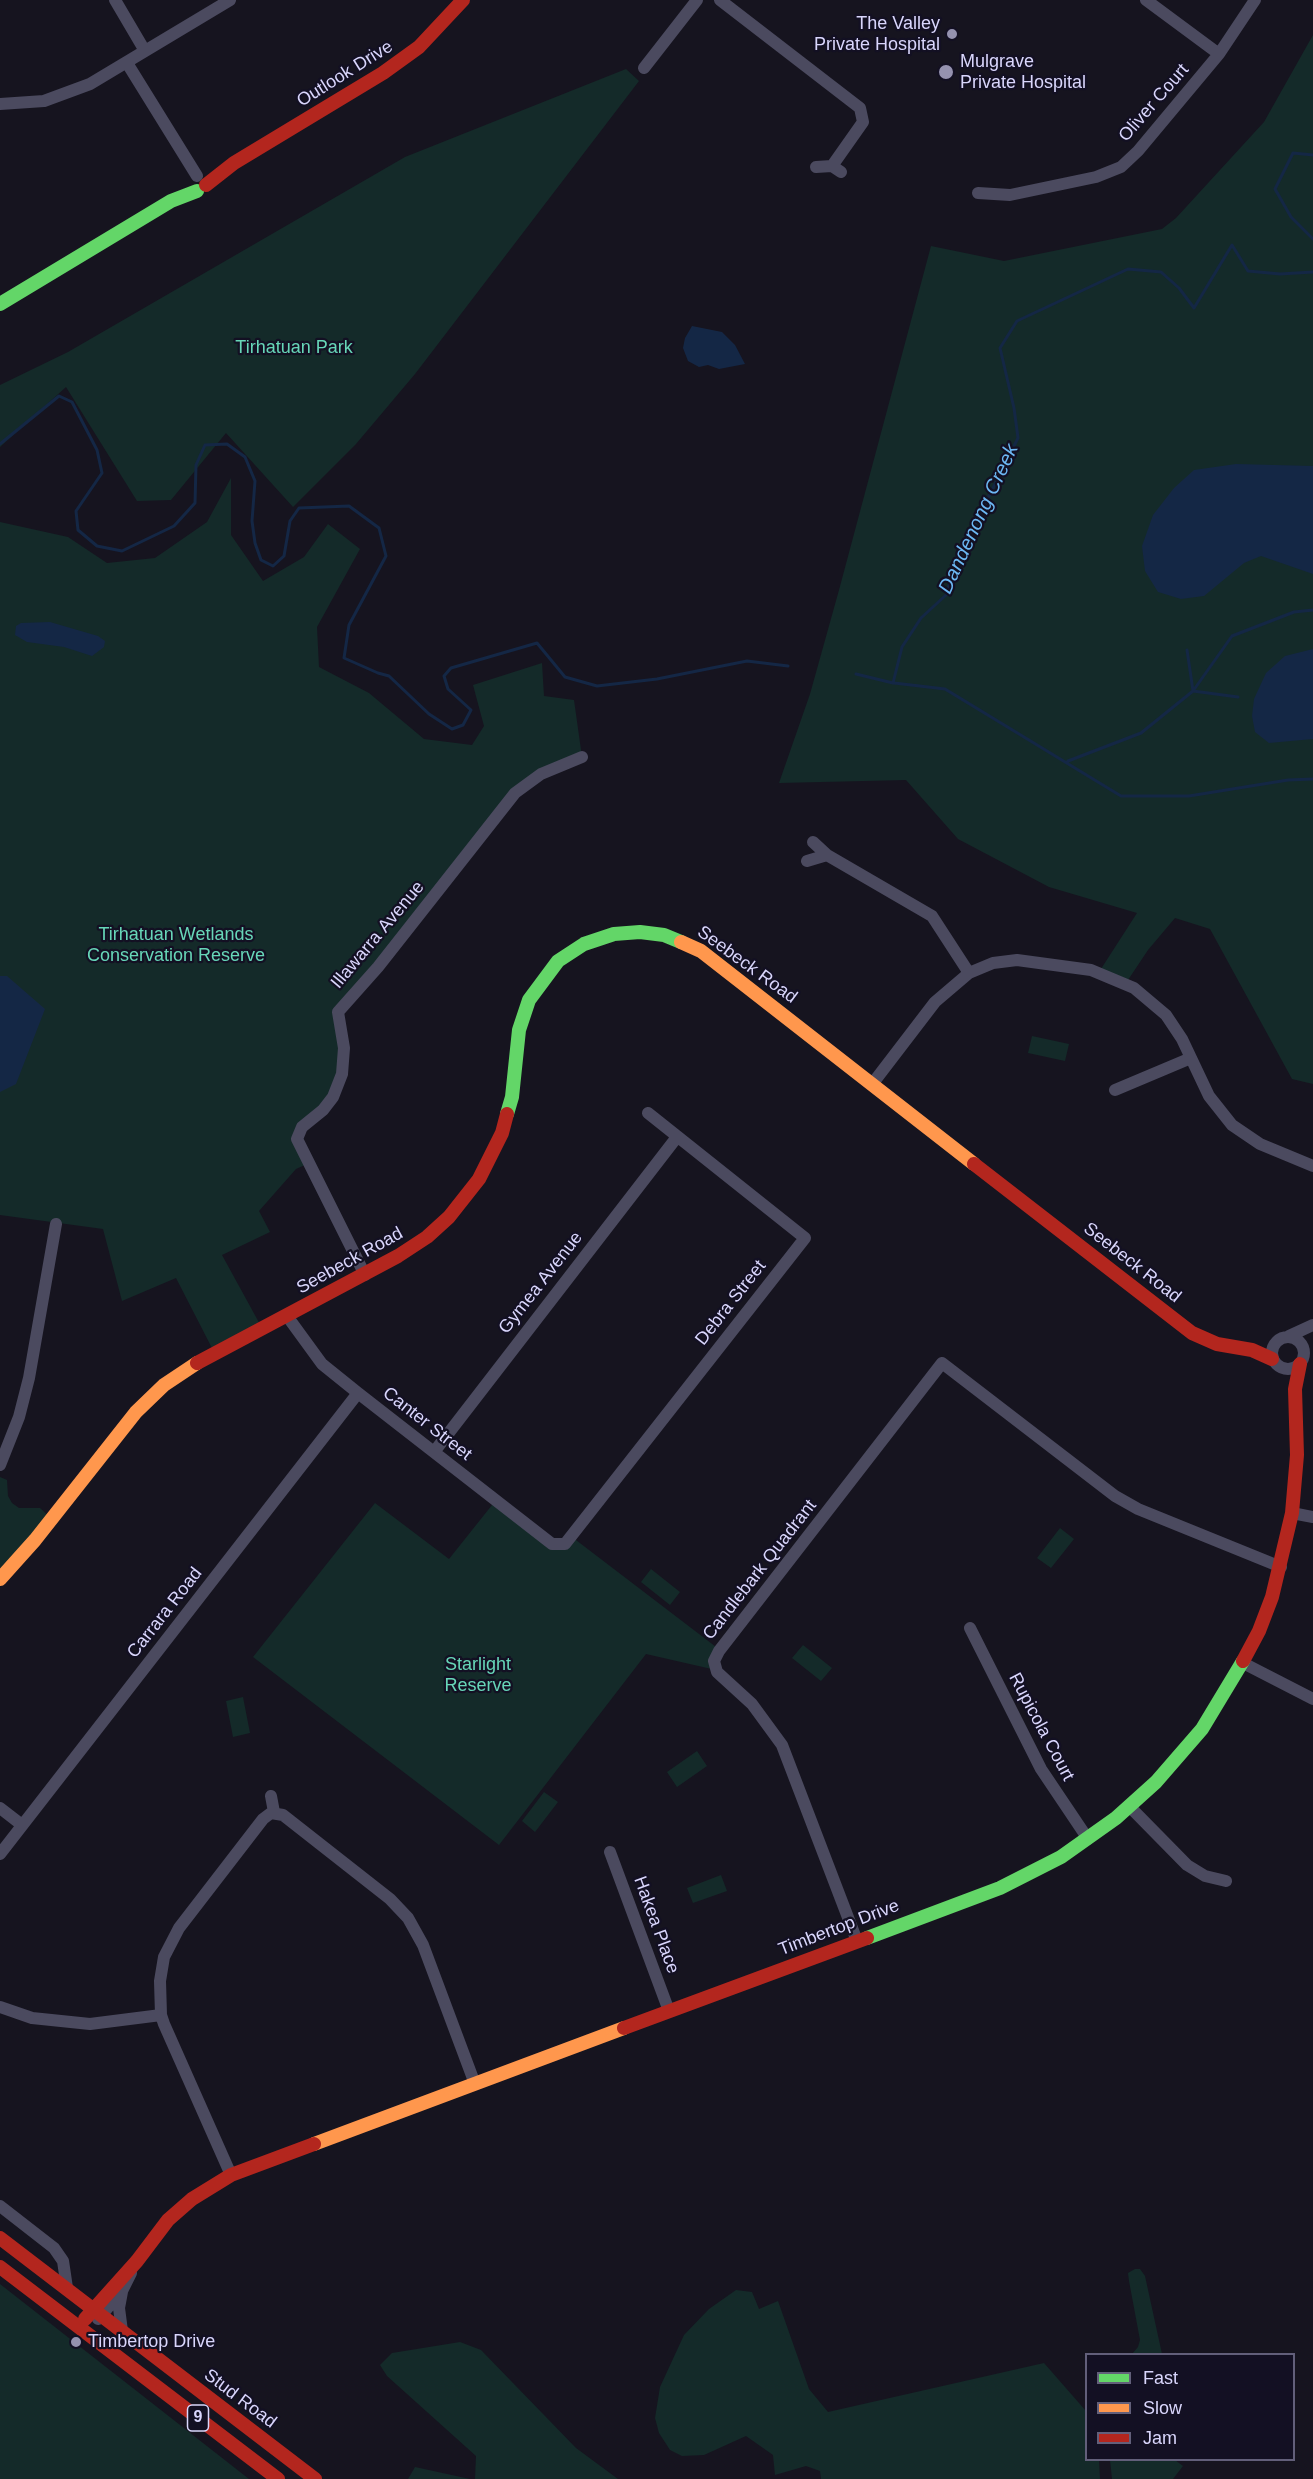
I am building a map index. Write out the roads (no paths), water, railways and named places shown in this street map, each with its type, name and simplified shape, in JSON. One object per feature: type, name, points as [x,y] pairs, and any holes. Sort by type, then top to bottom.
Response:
[{"type":"main road","name":"Outlook Drive","points":[[0,304],[171,201],[197,182],[234,163],[383,73],[419,47],[463,0]]},
{"type":"main road","name":"Seebeck Road","points":[[0,1579],[35,1540],[149,1398],[191,1366],[365,1275],[427,1237],[459,1206],[479,1179],[495,1149],[508,1115],[514,1086],[519,1030],[529,1000],[558,961],[594,939],[614,934],[640,932],[673,937],[692,945],[873,1083],[1192,1333],[1217,1344],[1252,1350],[1272,1359]]},
{"type":"main road","name":"Timbertop Drive","points":[[83,2331],[176,2213],[202,2192],[231,2175],[1011,1883],[1088,1839],[1130,1807],[1187,1747],[1219,1704],[1243,1663],[1272,1597],[1281,1567],[1292,1513],[1297,1455],[1294,1389],[1300,1364]]},
{"type":"main road","name":"Stud Road","points":[[0,2238],[315,2479]]},
{"type":"main road","name":"9","points":[[0,2267],[278,2479]]},
{"type":"street","points":[[115,0],[145,51]]},
{"type":"street","points":[[0,104],[44,101],[90,84],[230,0]]},
{"type":"street","points":[[644,68],[698,0]]},
{"type":"street","points":[[720,0],[860,108],[863,122],[836,169],[816,167]]},
{"type":"street","points":[[1146,0],[1218,54]]},
{"type":"street","name":"Oliver Court","points":[[978,193],[1010,195],[1096,177],[1120,167],[1138,151],[1218,54],[1255,0]]},
{"type":"street","points":[[127,63],[197,182]]},
{"type":"street","name":"Illawarra Avenue","points":[[365,1275],[297,1139],[302,1126],[323,1110],[333,1097],[342,1074],[344,1048],[338,1012],[378,967],[515,793],[541,774],[582,757]]},
{"type":"street","points":[[813,842],[827,855],[932,916],[969,973]]},
{"type":"street","points":[[807,861],[827,855]]},
{"type":"street","points":[[873,1083],[935,1002],[969,973],[993,963],[1017,960],[1081,968],[1109,975],[1134,988],[1159,1008],[1178,1030],[1214,1104],[1232,1125],[1260,1144],[1313,1166]]},
{"type":"street","points":[[1115,1090],[1191,1058]]},
{"type":"street","name":"Debra Street","points":[[560,1545],[570,1539],[805,1238],[648,1113]]},
{"type":"street","name":"Gymea Avenue","points":[[434,1452],[677,1137]]},
{"type":"street","points":[[0,1465],[19,1417],[29,1378],[56,1224]]},
{"type":"street","name":"Canter Street","points":[[286,1316],[318,1359],[358,1394],[552,1544],[560,1545]]},
{"type":"street","points":[[1313,1326],[1304,1346],[1304,1356],[1300,1364],[1291,1369],[1283,1368],[1272,1359],[1271,1352],[1275,1342],[1313,1326]]},
{"type":"street","points":[[1289,1336],[1298,1339],[1304,1346]]},
{"type":"street","name":"Seebeck Road","points":[[1252,1350],[1275,1342]]},
{"type":"street","name":"Candlebark Quadrant","points":[[857,1941],[782,1745],[752,1704],[717,1672],[714,1661],[719,1651],[942,1358],[1122,1500],[1281,1567]]},
{"type":"street","name":"Timbertop Drive","points":[[1283,1368],[1294,1389]]},
{"type":"street","name":"Carrara Road","points":[[0,1854],[358,1394]]},
{"type":"street","points":[[1292,1513],[1313,1517]]},
{"type":"street","name":"Rupicola Court","points":[[970,1628],[1037,1761],[1088,1839]]},
{"type":"street","points":[[1243,1663],[1313,1700]]},
{"type":"street","points":[[271,1796],[274,1812]]},
{"type":"street","points":[[1130,1807],[1187,1865],[1205,1876],[1226,1881]]},
{"type":"street","points":[[0,1808],[22,1826]]},
{"type":"street","points":[[231,2175],[161,2015],[161,1972],[170,1943],[263,1819],[274,1812],[280,1813],[390,1899],[408,1917],[420,1938],[475,2084]]},
{"type":"street","name":"Hakea Place","points":[[610,1852],[669,2012]]},
{"type":"street","points":[[0,2007],[33,2018],[90,2024],[161,2015]]},
{"type":"street","points":[[0,2206],[54,2248],[63,2261],[67,2289]]},
{"type":"street","name":"Timbertop Drive","points":[[97,2312],[122,2291],[137,2261]]},
{"type":"street","points":[[122,2291],[120,2308],[122,2331]]},
{"type":"water","points":[[692,326],[722,332],[735,345],[745,364],[719,369],[708,365],[699,367],[688,361],[683,348],[685,338]]},
{"type":"water","points":[[1236,464],[1313,466],[1313,574],[1261,556],[1244,563],[1204,596],[1181,599],[1158,592],[1145,571],[1142,546],[1153,515],[1174,488],[1194,470]]},
{"type":"water","points":[[50,622],[98,636],[105,641],[104,647],[92,656],[64,647],[27,642],[15,635],[16,626],[21,623]]},
{"type":"water","points":[[1313,649],[1313,739],[1269,743],[1255,732],[1252,716],[1254,699],[1266,673],[1285,656]]},
{"type":"water","points":[[0,976],[7,976],[45,1009],[16,1084],[0,1092]]},
{"type":"waterway","name":"Dandenong Creek","points":[[1313,155],[1293,153],[1275,189],[1291,217],[1313,239]]},
{"type":"waterway","name":"Dandenong Creek","points":[[856,674],[893,683],[902,647],[921,618],[946,595],[956,562],[1018,438],[1014,408],[1000,348],[1017,321],[1128,269],[1161,272],[1179,288],[1194,308],[1232,245],[1248,271],[1280,274],[1313,272]]},
{"type":"waterway","name":"Dandenong Creek","points":[[0,444],[59,396],[72,402],[97,450],[102,473],[76,511],[78,530],[97,546],[122,551],[174,526],[195,503],[196,465],[205,445],[227,444],[245,457],[255,481],[252,521],[255,543],[261,560],[273,566],[284,556],[290,521],[299,508],[349,506],[379,528],[386,556],[349,625],[344,658],[389,676],[429,714],[452,729],[463,725],[471,710],[448,689],[444,676],[451,668],[537,643],[565,677],[597,686],[657,679],[747,661],[788,666]]},
{"type":"waterway","points":[[1068,761],[1141,733],[1193,691],[1232,636],[1294,612],[1313,610]]},
{"type":"waterway","points":[[1187,650],[1193,691],[1238,697]]},
{"type":"waterway","points":[[894,683],[945,689],[1121,796],[1189,796],[1288,780],[1313,779]]},
{"type":"place","name":"The Valley Private Hospital","points":[[952,34]]},
{"type":"place","name":"Mulgrave Private Hospital","points":[[946,72]]},
{"type":"place","name":"Timbertop Drive","points":[[76,2342]]},
{"type":"park label","name":"Tirhatuan Park","points":[[294,348]]},
{"type":"park label","name":"Tirhatuan Wetlands Conservation Reserve","points":[[176,945]]},
{"type":"park label","name":"Starlight Reserve","points":[[478,1675]]}]
